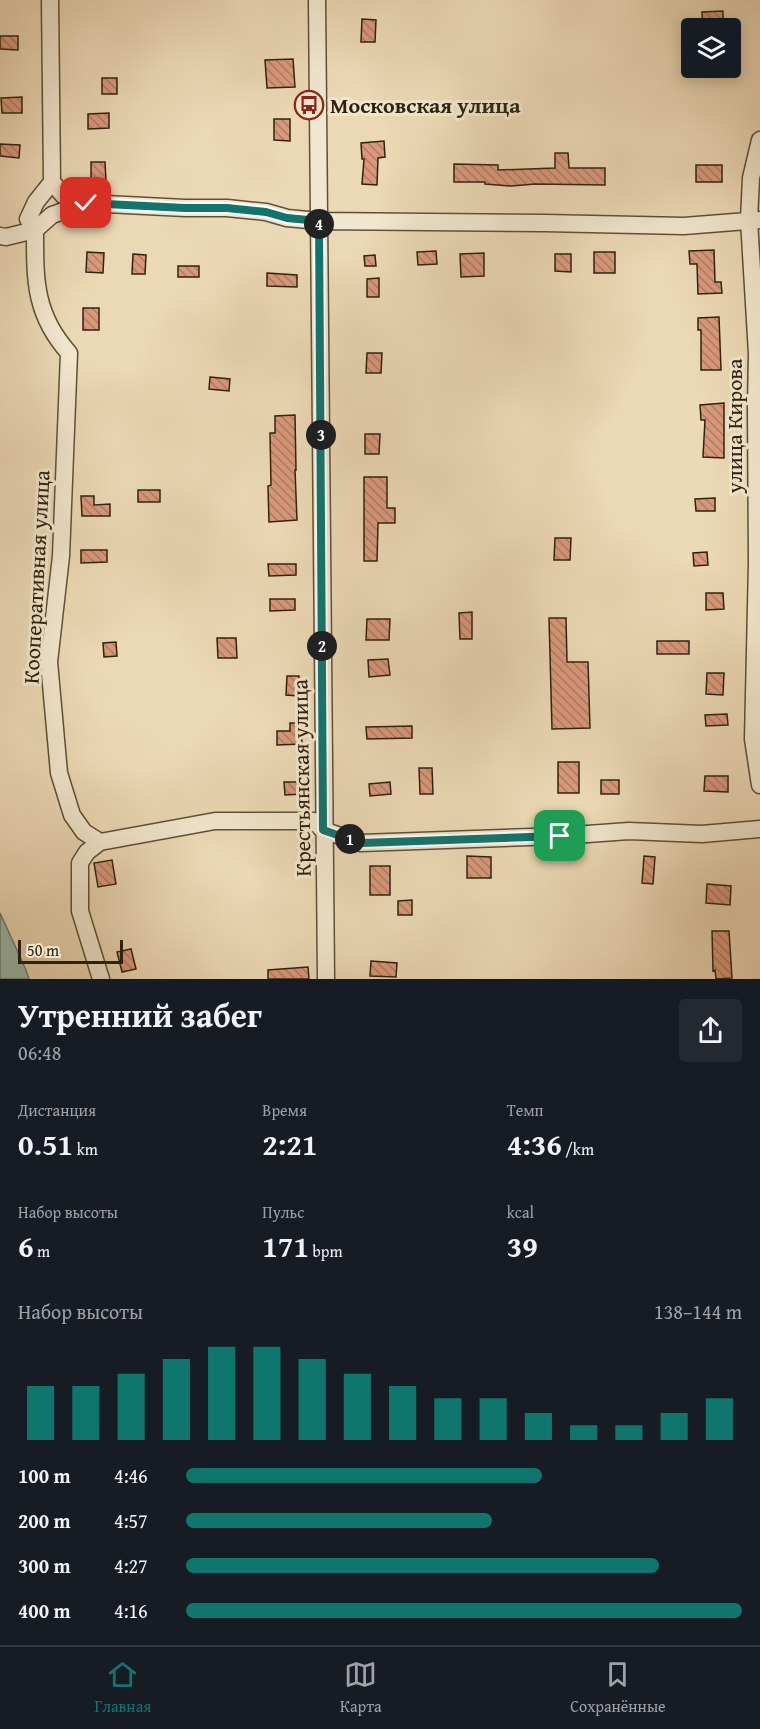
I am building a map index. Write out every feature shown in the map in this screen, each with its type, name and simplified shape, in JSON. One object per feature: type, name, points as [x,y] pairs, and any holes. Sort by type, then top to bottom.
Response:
[{"type":"street","points":[[35,230],[28,219],[36,202],[52,182],[50,0]]},
{"type":"street","name":"Крестьянская улица","points":[[317,0],[326,979]]},
{"type":"street","name":"улица Кирова","points":[[760,140],[751,177],[757,354],[759,563],[753,739],[760,785]]},
{"type":"street","points":[[52,182],[63,195],[86,203],[173,208],[227,208],[319,221],[684,226],[754,220]]},
{"type":"street","points":[[0,236],[6,237],[35,230],[52,215],[86,203]]},
{"type":"street","name":"Кооперативная улица","points":[[35,230],[35,275],[40,304],[50,329],[69,353],[61,556],[49,662],[59,773],[72,815],[84,832],[100,842]]},
{"type":"street","points":[[101,979],[80,911],[80,863],[87,852],[100,842],[215,821],[314,821],[323,830],[361,843],[560,836],[629,831],[702,834],[760,829]]},
{"type":"water","points":[[0,913],[26,970],[29,979],[0,979]]},
{"type":"building","points":[[723,11],[723,18],[702,18],[702,12]]},
{"type":"building","points":[[362,19],[376,20],[375,42],[361,42]]},
{"type":"building","points":[[0,36],[18,36],[18,50],[0,49]]},
{"type":"building","points":[[293,59],[295,87],[267,88],[265,60]]},
{"type":"building","points":[[102,78],[117,78],[117,94],[102,94]]},
{"type":"building","points":[[22,97],[22,113],[2,113],[1,98]]},
{"type":"building","points":[[109,113],[109,128],[88,129],[88,114]]},
{"type":"building","points":[[274,119],[290,119],[290,141],[274,140]]},
{"type":"building","points":[[384,141],[385,157],[378,158],[377,185],[362,184],[364,159],[362,159],[361,143]]},
{"type":"building","points":[[0,144],[20,145],[19,158],[0,156]]},
{"type":"building","points":[[555,153],[568,153],[569,168],[605,168],[605,185],[511,186],[485,184],[485,182],[454,182],[454,164],[498,165],[498,170],[555,168]]},
{"type":"building","points":[[91,162],[105,162],[106,181],[91,182]]},
{"type":"building","points":[[696,165],[722,165],[722,182],[696,182]]},
{"type":"building","points":[[714,250],[715,282],[721,282],[722,293],[698,294],[697,264],[690,264],[689,251]]},
{"type":"building","points":[[436,251],[437,264],[418,265],[417,252]]},
{"type":"building","points":[[87,252],[104,253],[103,273],[86,272]]},
{"type":"building","points":[[594,252],[615,252],[615,273],[594,273]]},
{"type":"building","points":[[484,253],[484,276],[461,277],[460,254]]},
{"type":"building","points":[[133,254],[146,255],[145,274],[132,274]]},
{"type":"building","points":[[555,254],[571,254],[571,272],[555,271]]},
{"type":"building","points":[[375,255],[376,266],[365,266],[364,256]]},
{"type":"building","points":[[178,266],[199,266],[199,277],[178,277]]},
{"type":"building","points":[[267,273],[297,275],[297,287],[267,286]]},
{"type":"building","points":[[379,278],[379,297],[367,297],[367,279]]},
{"type":"building","points":[[83,308],[99,308],[99,330],[83,330]]},
{"type":"building","points":[[719,317],[721,370],[701,370],[701,330],[698,330],[698,318]]},
{"type":"building","points":[[367,353],[382,353],[381,373],[366,373]]},
{"type":"building","points":[[210,377],[230,379],[229,391],[209,389]]},
{"type":"building","points":[[724,403],[724,458],[703,457],[705,420],[701,420],[700,405]]},
{"type":"building","points":[[295,415],[297,520],[269,522],[270,433],[275,433],[275,416]]},
{"type":"building","points":[[365,434],[380,434],[379,454],[365,454]]},
{"type":"building","points":[[364,477],[387,477],[387,508],[395,508],[395,523],[378,523],[377,561],[364,561]]},
{"type":"building","points":[[138,490],[160,490],[160,502],[138,502]]},
{"type":"building","points":[[81,496],[94,496],[94,505],[110,504],[110,516],[82,516]]},
{"type":"building","points":[[715,498],[715,511],[696,511],[695,499]]},
{"type":"building","points":[[555,538],[571,538],[570,560],[554,560]]},
{"type":"building","points":[[81,550],[107,550],[107,562],[81,563]]},
{"type":"building","points":[[707,552],[708,565],[694,566],[693,553]]},
{"type":"building","points":[[268,564],[296,564],[296,575],[269,576]]},
{"type":"building","points":[[706,593],[723,593],[724,609],[706,610]]},
{"type":"building","points":[[270,599],[295,599],[295,610],[270,611]]},
{"type":"building","points":[[472,612],[472,639],[460,639],[459,613]]},
{"type":"building","points":[[549,618],[566,618],[567,662],[588,662],[590,728],[552,729]]},
{"type":"building","points":[[367,619],[390,619],[389,640],[366,640]]},
{"type":"building","points":[[217,638],[236,638],[237,658],[218,658]]},
{"type":"building","points":[[657,641],[689,641],[689,654],[657,654]]},
{"type":"building","points":[[116,642],[117,656],[104,657],[103,643]]},
{"type":"building","points":[[388,659],[390,675],[369,677],[368,660]]},
{"type":"building","points":[[707,673],[724,673],[723,695],[706,694]]},
{"type":"building","points":[[287,676],[299,676],[298,696],[286,695]]},
{"type":"building","points":[[727,714],[728,725],[706,726],[705,715]]},
{"type":"building","points":[[290,723],[301,723],[302,744],[277,745],[277,731],[290,731]]},
{"type":"building","points":[[412,726],[412,738],[367,739],[366,727]]},
{"type":"building","points":[[558,762],[579,762],[579,793],[558,793]]},
{"type":"building","points":[[419,768],[432,768],[433,794],[420,794]]},
{"type":"building","points":[[705,776],[728,776],[728,792],[704,791]]},
{"type":"building","points":[[601,780],[619,780],[619,794],[601,794]]},
{"type":"building","points":[[284,782],[302,782],[302,794],[285,795]]},
{"type":"building","points":[[390,782],[391,794],[370,796],[369,784]]},
{"type":"building","points":[[467,856],[491,857],[491,878],[467,878]]},
{"type":"building","points":[[644,856],[655,857],[653,884],[642,883]]},
{"type":"building","points":[[112,860],[116,884],[98,887],[94,863]]},
{"type":"building","points":[[370,866],[390,866],[390,895],[370,895]]},
{"type":"building","points":[[707,884],[731,886],[730,905],[706,903]]},
{"type":"building","points":[[412,900],[412,915],[398,915],[398,901]]},
{"type":"building","points":[[712,931],[729,931],[732,978],[716,979],[715,970],[713,971]]},
{"type":"building","points":[[131,949],[136,969],[122,972],[117,952]]},
{"type":"building","points":[[371,961],[397,963],[396,977],[370,976]]},
{"type":"building","points":[[308,967],[309,979],[268,979],[268,970]]},
{"type":"place","name":"Московская улица","points":[[309,105]]},
{"type":"route","points":[[86,203],[227,208],[319,221],[323,830],[361,843],[560,836]]}]
